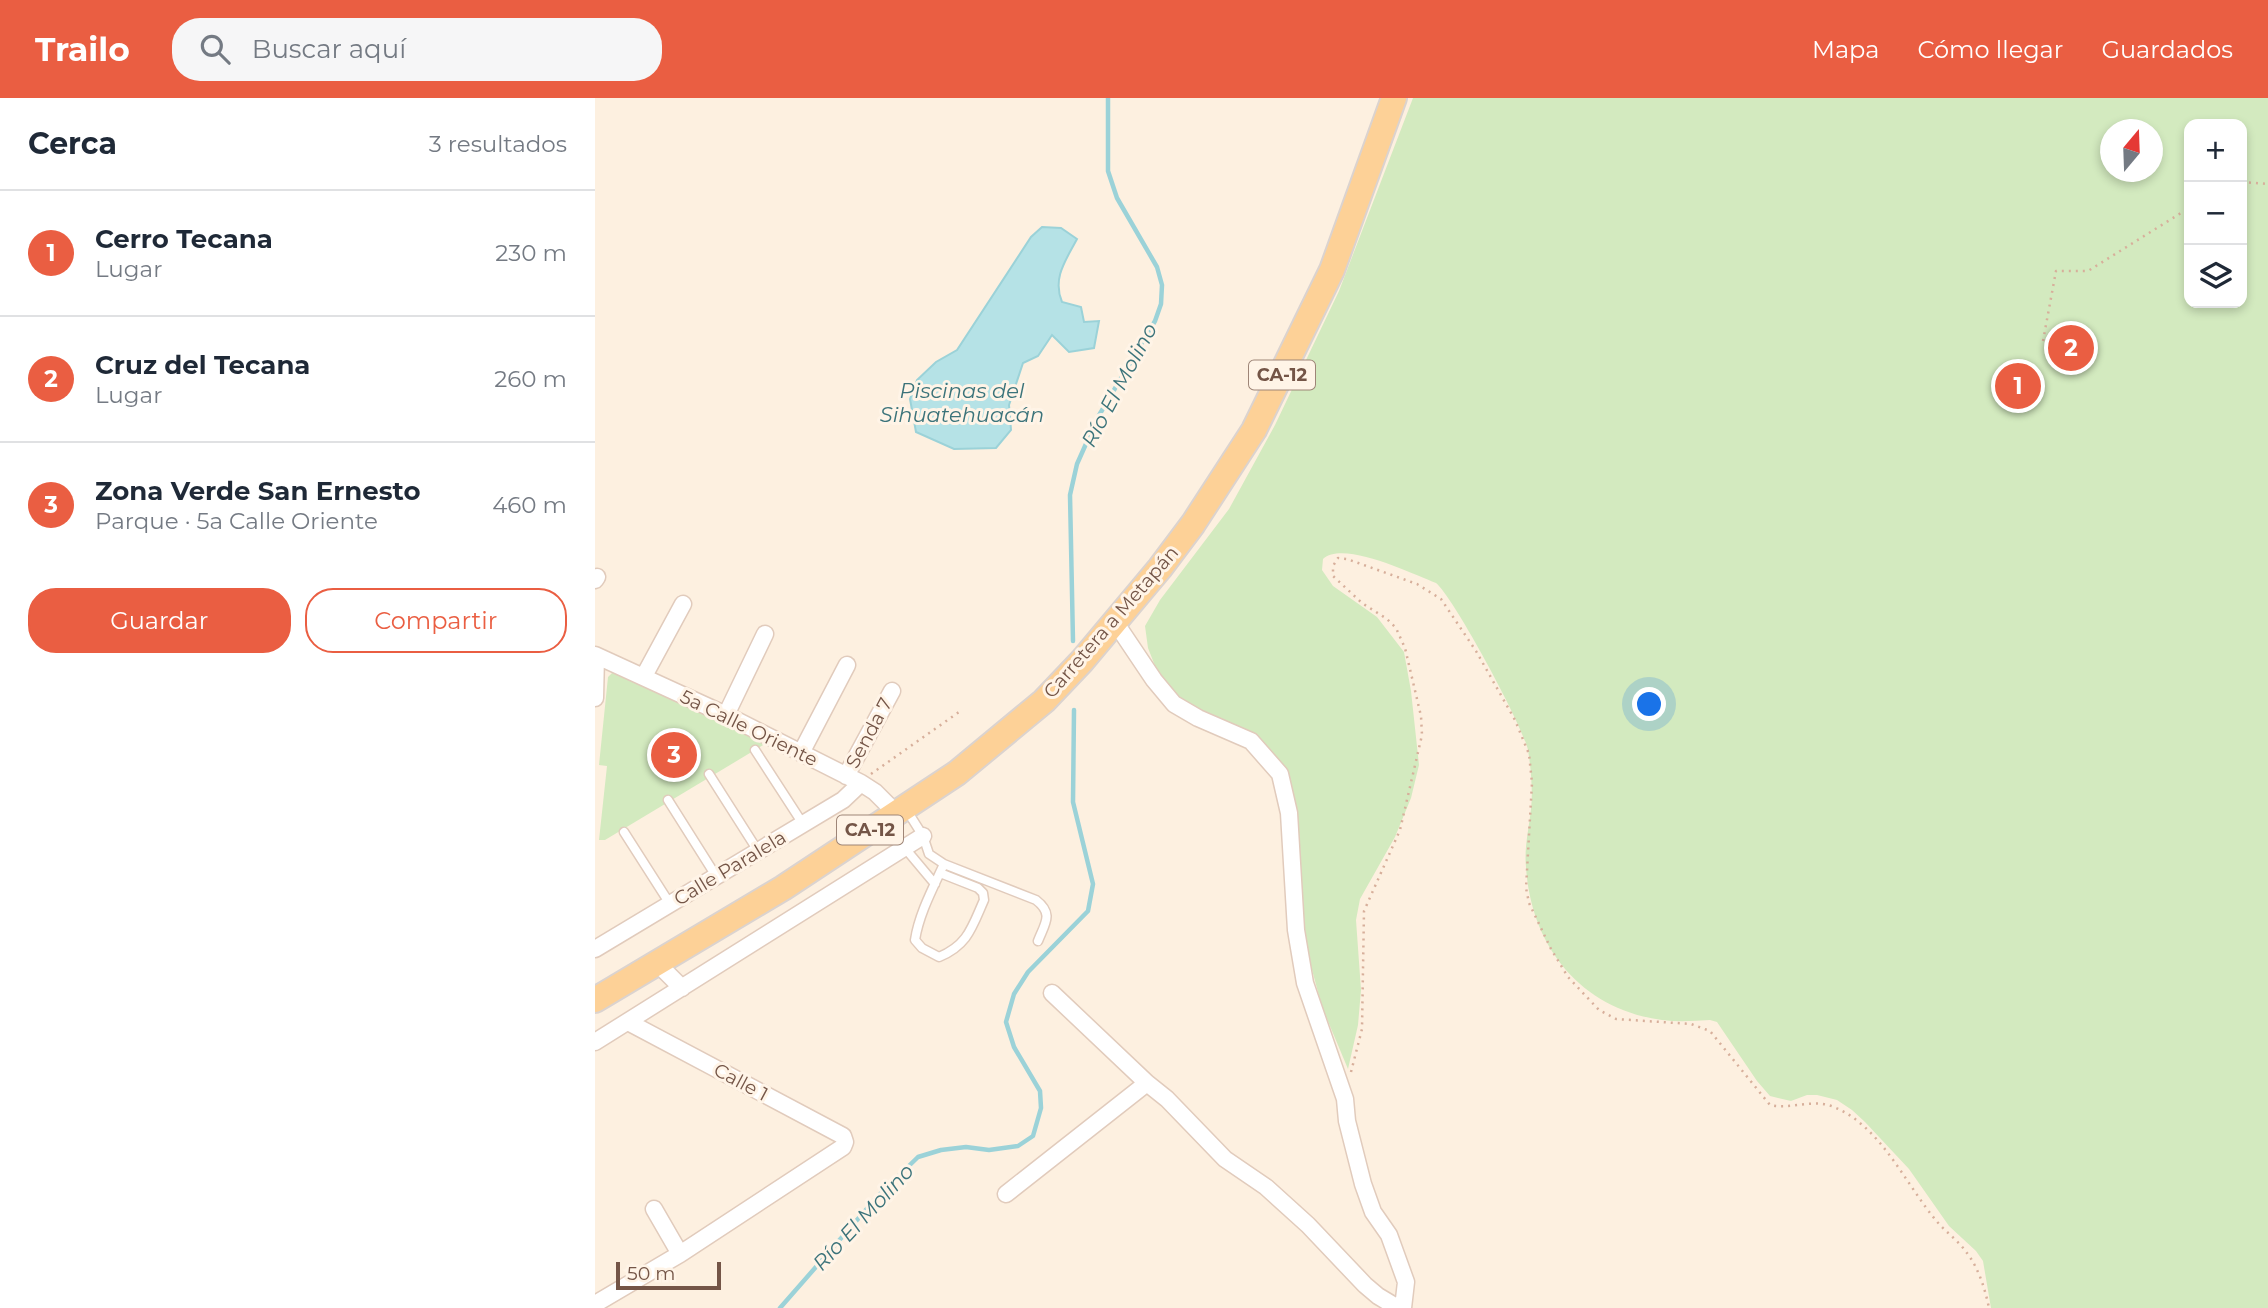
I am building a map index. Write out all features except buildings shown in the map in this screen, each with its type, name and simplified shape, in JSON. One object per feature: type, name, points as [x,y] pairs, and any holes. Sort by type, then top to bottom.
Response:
[{"type":"main road","name":"Carretera a Metapán","points":[[595,1000],[783,888],[957,773],[1044,701],[1115,622],[1193,524],[1254,430],[1332,270],[1394,98]]},
{"type":"street","points":[[644,676],[683,604]]},
{"type":"street","points":[[1052,993],[1167,1099],[1225,1159],[1266,1187],[1308,1225],[1365,1285],[1378,1296],[1401,1308],[1406,1282],[1389,1236],[1373,1212],[1363,1184],[1350,1134],[1344,1095],[1305,983],[1296,930],[1289,813],[1280,774],[1251,741],[1198,718],[1174,704],[1154,680],[1115,622]]},
{"type":"street","points":[[726,715],[765,634]]},
{"type":"street","points":[[595,655],[596,689]]},
{"type":"street","name":"5a Calle Oriente","points":[[595,655],[726,715],[861,783],[875,792],[895,813]]},
{"type":"street","points":[[801,753],[847,665]]},
{"type":"street","name":"Senda 7","points":[[846,776],[892,691]]},
{"type":"street","name":"Calle Paralela","points":[[595,949],[843,800],[861,783]]},
{"type":"street","points":[[595,1042],[923,836]]},
{"type":"street","points":[[657,963],[682,988]]},
{"type":"street","name":"Calle 1","points":[[628,1022],[843,1136],[845,1142],[843,1147],[680,1254]]},
{"type":"street","points":[[1006,1194],[1147,1083]]},
{"type":"street","points":[[595,1304],[680,1254],[654,1209]]},
{"type":"lane","points":[[755,750],[803,824]]},
{"type":"lane","points":[[709,774],[758,851]]},
{"type":"lane","points":[[668,800],[716,876]]},
{"type":"lane","points":[[895,813],[923,836],[929,854],[944,864],[1036,900],[1045,907],[1048,918],[1038,941]]},
{"type":"lane","points":[[895,813],[904,847],[935,884]]},
{"type":"lane","points":[[624,832],[670,904]]},
{"type":"lane","points":[[940,873],[978,888],[983,893],[984,900],[967,939],[939,957],[922,948],[915,940],[917,927],[935,884],[944,864]]},
{"type":"path","points":[[2247,182],[2268,184]]},
{"type":"path","points":[[2043,341],[2056,271],[2088,271],[2184,211]]},
{"type":"path","points":[[1344,1095],[1362,1028],[1364,911],[1400,830],[1422,735],[1421,716],[1405,648],[1387,619],[1362,603],[1333,576],[1333,566],[1338,558],[1417,584],[1441,598],[1476,650],[1515,720],[1529,754],[1532,783],[1526,888],[1529,903],[1568,977],[1599,1010],[1616,1020],[1691,1024],[1710,1031],[1770,1105],[1831,1105],[1851,1115],[1879,1142],[1935,1220],[1967,1252],[1980,1275],[1989,1308]]},
{"type":"path","points":[[861,783],[959,712]]},
{"type":"green space","points":[[1413,98],[2268,98],[2268,1308],[1991,1308],[1983,1261],[1976,1251],[1949,1226],[1909,1169],[1852,1110],[1837,1100],[1817,1095],[1807,1095],[1791,1101],[1770,1096],[1717,1022],[1668,1021],[1633,1014],[1607,1003],[1585,988],[1565,969],[1550,948],[1538,923],[1530,896],[1526,860],[1532,795],[1528,750],[1487,663],[1445,593],[1436,583],[1378,560],[1346,553],[1333,554],[1323,559],[1322,570],[1333,586],[1377,617],[1404,652],[1419,765],[1411,798],[1395,837],[1360,899],[1356,920],[1361,990],[1358,1025],[1348,1069],[1322,1007],[1307,951],[1296,828],[1257,741],[1238,727],[1178,701],[1161,681],[1148,648],[1145,626],[1160,600],[1229,509],[1275,425],[1339,291]]},
{"type":"green space","points":[[614,671],[765,744],[605,840],[599,840],[607,766],[599,765],[608,677]]},
{"type":"water","name":"Piscinas del Sihuatehuacán","points":[[1042,227],[1061,228],[1077,239],[1059,277],[1059,293],[1062,302],[1081,307],[1084,322],[1099,321],[1094,348],[1069,352],[1052,335],[1038,356],[1023,363],[1009,405],[1011,430],[996,448],[954,449],[916,432],[910,399],[917,380],[936,362],[957,350],[1031,237]]},
{"type":"waterway","name":"Río El Molino","points":[[1073,641],[1070,495],[1077,464],[1098,417],[1155,321],[1161,304],[1162,285],[1157,267],[1117,198],[1108,171],[1108,98]]},
{"type":"waterway","name":"Río El Molino","points":[[780,1308],[878,1196],[918,1157],[941,1150],[966,1147],[989,1150],[1018,1146],[1033,1136],[1041,1108],[1040,1091],[1014,1047],[1006,1022],[1014,994],[1028,972],[1088,911],[1093,884],[1073,802],[1074,710]]},
{"type":"place","name":"Cruz del Tecana","points":[[2071,348]]},
{"type":"place","name":"Cerro Tecana","points":[[2018,386]]},
{"type":"place","name":"Zona Verde San Ernesto","points":[[674,755]]}]
